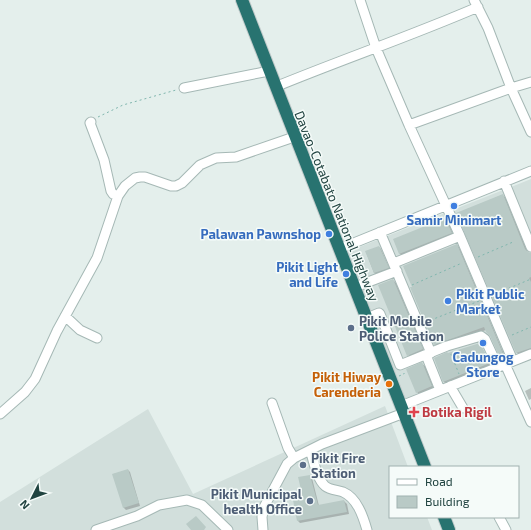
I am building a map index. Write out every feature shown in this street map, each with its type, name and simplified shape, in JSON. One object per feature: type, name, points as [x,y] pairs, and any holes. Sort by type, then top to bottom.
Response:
[{"type":"highway","name":"Davao-Cotabato National Highway","points":[[242,0],[294,137],[355,287],[425,466]]},
{"type":"highway","points":[[444,518],[449,530]]},
{"type":"street","points":[[360,0],[376,48],[409,125],[471,260],[504,338],[506,364]]},
{"type":"street","points":[[275,87],[438,24],[476,3],[488,28],[511,88],[531,132]]},
{"type":"street","points":[[184,88],[269,71]]},
{"type":"street","points":[[409,125],[531,82]]},
{"type":"street","points":[[91,122],[90,123],[104,160],[111,191],[113,194],[118,196]]},
{"type":"street","points":[[0,414],[31,386],[57,331],[97,258],[118,196],[125,186],[135,178],[145,177],[171,186],[176,186],[182,183],[200,165],[216,158],[236,157],[294,137]]},
{"type":"street","points":[[339,249],[531,171]]},
{"type":"street","points":[[504,182],[531,247]]},
{"type":"street","points":[[380,232],[419,325],[440,390]]},
{"type":"street","points":[[355,287],[460,236]]},
{"type":"street","points":[[367,318],[379,313],[380,314],[400,365],[447,346],[481,336],[506,364],[531,422]]},
{"type":"street","points":[[65,316],[80,330],[97,338]]},
{"type":"street","points":[[382,357],[395,351]]},
{"type":"street","points":[[263,530],[262,517],[264,507],[288,464],[294,458],[440,390],[531,354]]},
{"type":"street","points":[[450,386],[463,408]]},
{"type":"street","points":[[272,403],[288,448],[294,458]]},
{"type":"street","points":[[310,450],[317,473],[322,483],[328,488],[342,491],[351,498],[360,510],[367,530]]},
{"type":"street","points":[[96,530],[137,516],[159,505],[187,500],[202,504],[228,530]]},
{"type":"street","points":[[500,518],[506,530]]},
{"type":"path","points":[[91,122],[123,105],[184,88]]},
{"type":"path","points":[[404,288],[513,242]]},
{"type":"path","points":[[419,325],[531,279]]},
{"type":"path","points":[[504,338],[531,327]]},
{"type":"path","points":[[447,346],[462,381]]},
{"type":"shaded area","name":"Pikit Public Market","points":[[531,179],[531,349],[404,400],[347,252]]},
{"type":"shaded area","points":[[385,406],[408,466],[389,466],[389,518],[427,518],[432,530],[0,530],[0,502],[148,409],[193,494]]},
{"type":"building","points":[[503,194],[525,249],[531,253],[531,277],[529,278],[531,282],[531,348],[516,353],[456,213]]},
{"type":"building","points":[[445,218],[452,233],[399,254],[393,239]]},
{"type":"building","points":[[457,244],[504,356],[500,358],[490,336],[484,327],[434,345],[410,287],[412,287],[403,266]]},
{"type":"building","points":[[379,246],[389,268],[374,273],[365,251]]},
{"type":"building","points":[[393,279],[423,349],[407,356],[378,285]]},
{"type":"building","points":[[480,343],[490,363],[443,382],[434,358],[447,352],[448,353]]},
{"type":"building","points":[[422,362],[432,386],[416,393],[406,369]]},
{"type":"building","points":[[128,469],[139,503],[123,508],[112,474]]},
{"type":"building","points":[[310,475],[318,505],[344,500],[347,512],[297,521],[293,500],[303,498],[298,477]]},
{"type":"building","points":[[196,516],[206,527],[204,530],[191,530],[186,524]]},
{"type":"place","name":"Samir Minimart","points":[[454,206]]},
{"type":"place","name":"Palawan Pawnshop","points":[[329,234]]},
{"type":"place","name":"Pikit Light and Life","points":[[346,274]]},
{"type":"place","name":"Pikit Public Market","points":[[448,301]]},
{"type":"place","name":"Pikit Mobile Police Station","points":[[351,328]]},
{"type":"place","name":"Cadungog Store","points":[[483,343]]},
{"type":"place","name":"Pikit Hiway Carenderia","points":[[389,384]]},
{"type":"place","name":"Botika Rigil","points":[[414,412]]},
{"type":"place","name":"Pikit Fire Station","points":[[303,465]]},
{"type":"place","name":"Pikit Municipal health Office","points":[[310,501]]}]
